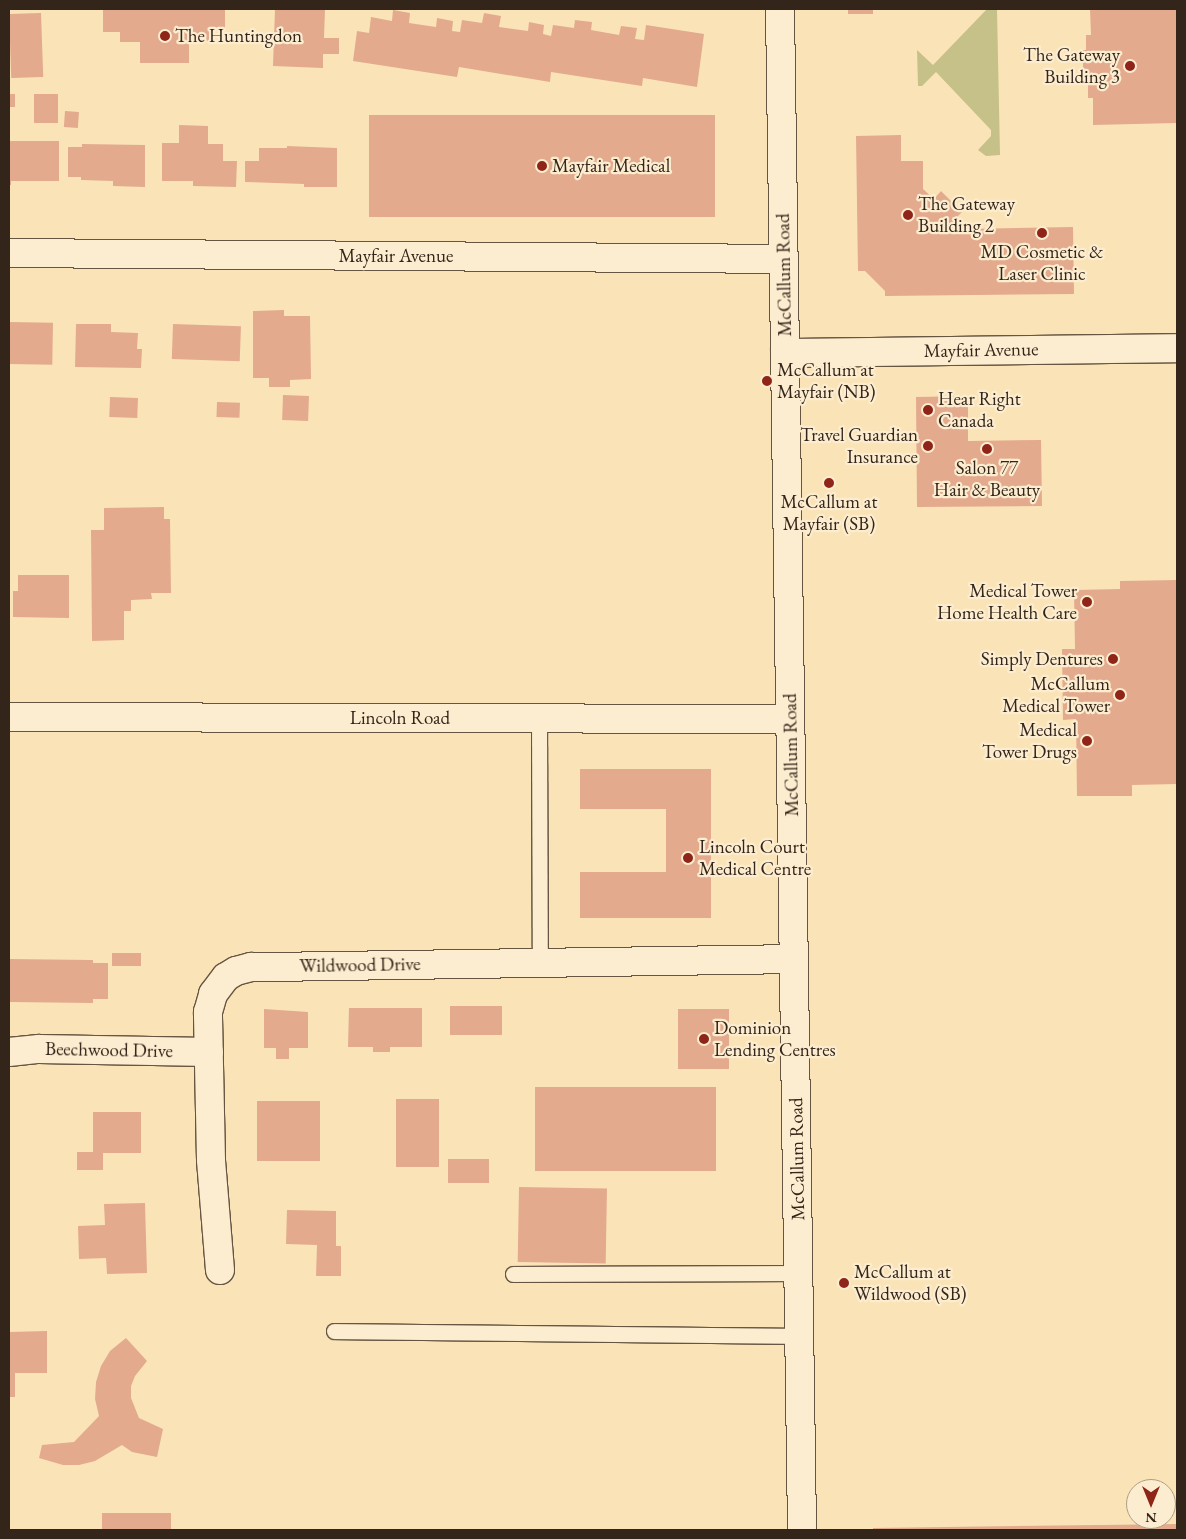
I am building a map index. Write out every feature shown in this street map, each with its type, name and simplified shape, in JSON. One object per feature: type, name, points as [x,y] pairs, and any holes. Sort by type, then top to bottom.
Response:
[{"type":"street","name":"McCallum Road","points":[[780,9],[802,1530]]},
{"type":"street","name":"Mayfair Avenue","points":[[9,254],[784,259]]},
{"type":"street","name":"Mayfair Avenue","points":[[785,353],[1177,348]]},
{"type":"street","name":"Lincoln Road","points":[[9,717],[790,719]]},
{"type":"street","name":"Wildwood Drive","points":[[220,1270],[211,1160],[208,1012],[213,994],[226,977],[244,969],[540,962],[794,959]]},
{"type":"street","name":"Beechwood Drive","points":[[9,1052],[39,1048],[209,1052]]},
{"type":"lane","points":[[540,718],[540,962]]},
{"type":"lane","points":[[513,1274],[798,1274]]},
{"type":"lane","points":[[334,1331],[799,1336]]},
{"type":"shaded area","points":[[987,9],[997,9],[1000,155],[986,156],[978,150],[991,136],[991,130],[936,72],[922,86],[918,86],[917,50],[933,65]]},
{"type":"building","name":"The Huntingdon","points":[[103,9],[225,9],[225,31],[209,31],[209,41],[189,41],[189,63],[140,63],[140,42],[120,42],[120,32],[103,32]]},
{"type":"building","points":[[275,9],[325,9],[324,38],[339,38],[339,54],[323,54],[323,68],[273,66]]},
{"type":"building","points":[[848,9],[873,9],[873,14],[848,14]]},
{"type":"building","name":"The Gateway Building 3","points":[[1090,9],[1177,9],[1177,123],[1093,125],[1093,98],[1088,98],[1088,81],[1083,81],[1083,50],[1086,50],[1086,35],[1091,35]]},
{"type":"building","points":[[393,10],[410,13],[409,23],[436,27],[437,18],[453,21],[452,31],[460,32],[462,20],[482,23],[484,13],[501,16],[499,27],[528,31],[529,22],[544,25],[543,34],[551,36],[553,25],[574,28],[575,20],[592,22],[591,30],[619,35],[621,26],[637,28],[635,39],[644,40],[646,25],[704,34],[697,87],[643,78],[642,86],[551,72],[550,82],[459,67],[457,77],[353,61],[357,31],[369,33],[371,17],[392,21]]},
{"type":"building","points":[[41,13],[43,77],[11,78],[9,14]]},
{"type":"building","points":[[9,94],[15,94],[15,107],[9,107]]},
{"type":"building","points":[[34,94],[58,94],[58,123],[34,123]]},
{"type":"building","points":[[65,111],[79,112],[78,128],[64,127]]},
{"type":"building","name":"Mayfair Medical","points":[[369,115],[715,115],[715,217],[369,217]]},
{"type":"building","points":[[179,125],[208,126],[208,144],[223,144],[223,161],[237,161],[236,187],[193,186],[193,181],[162,181],[162,143],[179,143]]},
{"type":"building","name":"The Gateway Building 2","points":[[901,135],[901,161],[923,161],[923,189],[934,199],[941,191],[962,212],[955,219],[965,229],[1073,227],[1074,294],[885,296],[885,291],[865,271],[858,271],[856,136]]},
{"type":"building","points":[[9,141],[59,141],[59,181],[11,181],[11,185],[9,185]]},
{"type":"building","points":[[82,144],[145,145],[145,187],[113,186],[113,181],[81,180],[81,177],[68,177],[68,147],[82,147]]},
{"type":"building","points":[[287,146],[337,148],[337,187],[304,187],[304,184],[245,182],[245,161],[259,161],[259,148],[287,148]]},
{"type":"building","points":[[284,310],[284,316],[310,316],[311,379],[290,380],[290,387],[269,387],[269,378],[253,378],[253,311]]},
{"type":"building","points":[[9,322],[53,323],[52,365],[9,364]]},
{"type":"building","points":[[76,324],[111,324],[111,332],[138,333],[137,349],[142,349],[141,368],[75,367]]},
{"type":"building","points":[[173,324],[241,326],[240,361],[172,359]]},
{"type":"building","points":[[283,395],[309,396],[308,421],[282,420]]},
{"type":"building","points":[[968,396],[968,441],[1041,440],[1042,506],[917,507],[916,397]]},
{"type":"building","points":[[110,397],[138,398],[137,418],[109,417]]},
{"type":"building","points":[[217,402],[240,403],[239,418],[216,417]]},
{"type":"building","points":[[164,507],[164,519],[170,519],[171,593],[151,593],[152,599],[131,600],[131,611],[124,611],[124,640],[92,641],[91,530],[104,530],[104,508]]},
{"type":"building","points":[[18,575],[69,575],[69,618],[13,617],[13,591],[18,591]]},
{"type":"building","name":"McCallum Medical Tower","points":[[1177,580],[1177,784],[1132,785],[1132,796],[1077,796],[1076,719],[1063,720],[1062,649],[1075,649],[1074,590],[1120,589],[1120,581]]},
{"type":"building","name":"Lincoln Court Medical Centre","points":[[580,769],[711,769],[711,918],[580,918],[580,872],[666,872],[666,809],[580,809]]},
{"type":"building","points":[[112,953],[141,953],[141,966],[112,966]]},
{"type":"building","points":[[9,959],[93,960],[93,963],[108,963],[108,999],[93,999],[93,1003],[9,1002]]},
{"type":"building","points":[[450,1006],[502,1006],[502,1035],[450,1035]]},
{"type":"building","points":[[349,1008],[422,1008],[422,1047],[390,1047],[390,1052],[373,1052],[373,1047],[348,1047]]},
{"type":"building","points":[[264,1009],[308,1012],[308,1048],[289,1048],[289,1059],[276,1059],[276,1048],[264,1048]]},
{"type":"building","name":"Dominion Lending Centres","points":[[678,1009],[729,1009],[729,1069],[678,1069]]},
{"type":"building","points":[[535,1087],[716,1087],[716,1171],[535,1171]]},
{"type":"building","points":[[396,1099],[439,1099],[439,1167],[396,1167]]},
{"type":"building","points":[[257,1101],[320,1101],[320,1161],[257,1161]]},
{"type":"building","points":[[93,1112],[141,1112],[141,1153],[103,1153],[103,1170],[77,1170],[77,1152],[93,1152]]},
{"type":"building","points":[[448,1159],[489,1159],[489,1183],[448,1183]]},
{"type":"building","points":[[519,1187],[607,1189],[606,1264],[518,1262]]},
{"type":"building","points":[[145,1203],[147,1273],[107,1274],[106,1258],[79,1259],[78,1226],[105,1225],[104,1204]]},
{"type":"building","points":[[287,1210],[336,1211],[336,1246],[341,1246],[341,1276],[316,1276],[317,1245],[286,1244]]},
{"type":"building","points":[[47,1331],[47,1373],[15,1373],[15,1397],[9,1397],[9,1332]]},
{"type":"building","points":[[126,1338],[147,1361],[135,1376],[131,1386],[131,1398],[139,1418],[163,1429],[157,1457],[132,1452],[122,1445],[95,1461],[79,1465],[63,1465],[39,1458],[42,1445],[74,1442],[99,1416],[95,1399],[96,1382],[101,1366],[110,1351]]},
{"type":"building","points":[[102,1513],[171,1513],[171,1530],[102,1530]]},
{"type":"building","points":[[1176,1524],[1177,1530],[873,1530],[873,1528],[1126,1525],[1126,1529],[1176,1529]]},
{"type":"place","name":"The Huntingdon","points":[[165,36]]},
{"type":"place","name":"The Gateway Building 3","points":[[1130,66]]},
{"type":"place","name":"Mayfair Medical","points":[[542,166]]},
{"type":"place","name":"The Gateway Building 2","points":[[908,215]]},
{"type":"place","name":"MD Cosmetic & Laser Clinic","points":[[1042,233]]},
{"type":"place","name":"McCallum at Mayfair (NB)","points":[[767,381]]},
{"type":"place","name":"Hear Right Canada","points":[[928,410]]},
{"type":"place","name":"Travel Guardian Insurance","points":[[928,446]]},
{"type":"place","name":"Salon 77 Hair & Beauty","points":[[987,449]]},
{"type":"place","name":"McCallum at Mayfair (SB)","points":[[829,483]]},
{"type":"place","name":"Medical Tower Home Health Care","points":[[1087,602]]},
{"type":"place","name":"Simply Dentures","points":[[1113,659]]},
{"type":"place","name":"McCallum Medical Tower","points":[[1120,695]]},
{"type":"place","name":"Medical Tower Drugs","points":[[1087,741]]},
{"type":"place","name":"Lincoln Court Medical Centre","points":[[688,858]]},
{"type":"place","name":"Dominion Lending Centres","points":[[704,1039]]},
{"type":"place","name":"McCallum at Wildwood (SB)","points":[[844,1283]]}]
